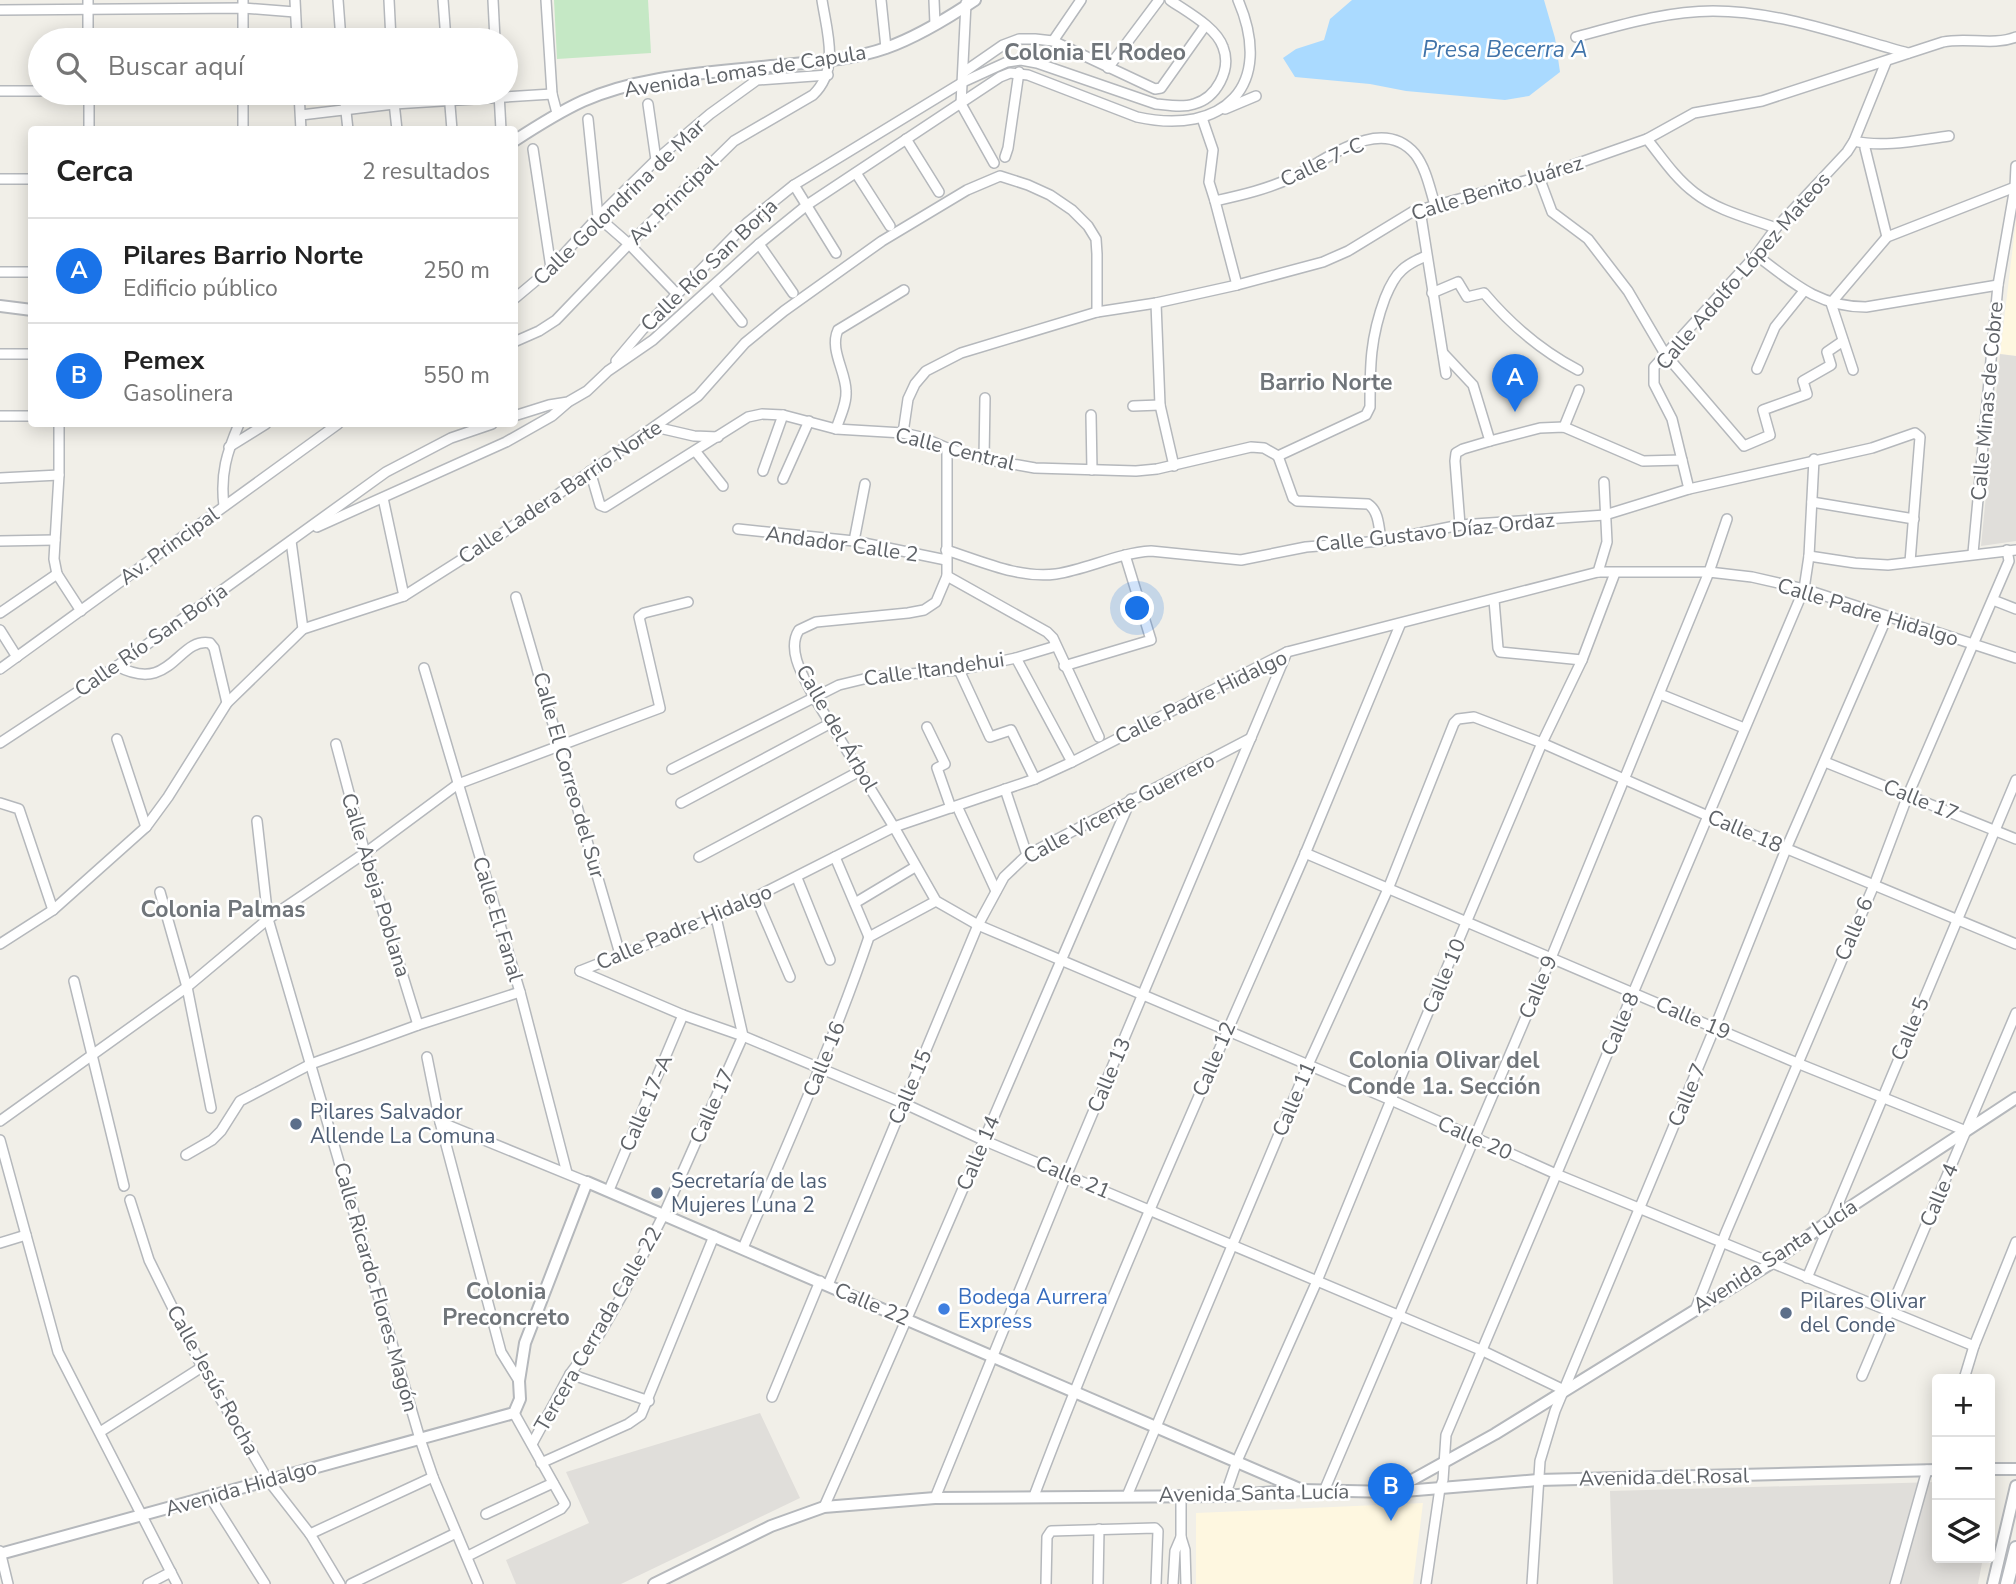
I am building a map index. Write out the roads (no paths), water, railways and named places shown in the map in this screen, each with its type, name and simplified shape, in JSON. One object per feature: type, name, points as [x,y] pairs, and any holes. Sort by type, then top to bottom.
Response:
[{"type":"main road","points":[[2007,1584],[2016,1548]]},
{"type":"street","points":[[295,0],[296,28]]},
{"type":"street","points":[[338,0],[340,28]]},
{"type":"street","points":[[389,0],[390,28]]},
{"type":"street","points":[[443,0],[445,28]]},
{"type":"street","points":[[492,0],[494,28]]},
{"type":"street","points":[[546,0],[552,94],[557,113]]},
{"type":"street","points":[[822,0],[830,62],[828,75]]},
{"type":"street","points":[[881,0],[886,48]]},
{"type":"street","points":[[933,0],[935,24]]},
{"type":"street","points":[[1053,41],[1081,0]]},
{"type":"street","points":[[1108,68],[1159,0]]},
{"type":"street","name":"Calle Río San Borja","points":[[299,534],[506,442],[552,416],[587,391],[608,371],[643,328],[747,223],[794,185],[963,82],[1007,62],[1021,60],[1037,63],[1156,104],[1195,104],[1213,93],[1226,63],[1223,47],[1216,35],[1170,0]]},
{"type":"street","points":[[1219,111],[1237,93],[1246,78],[1251,58],[1250,37],[1238,0]]},
{"type":"street","points":[[969,2],[961,104],[994,163]]},
{"type":"street","name":"Avenida Lomas de Capula","points":[[518,138],[557,113],[586,99],[645,82],[706,73],[830,62],[886,48],[935,24],[969,2]]},
{"type":"street","points":[[0,10],[88,4],[243,4],[295,12]]},
{"type":"street","points":[[88,4],[89,28]]},
{"type":"street","points":[[243,4],[243,28]]},
{"type":"street","points":[[1576,37],[1640,20],[1713,10],[1749,13],[1788,21],[1908,53]]},
{"type":"street","points":[[964,72],[1003,45],[1019,40],[1053,41],[1155,89],[1161,88],[1166,85],[1205,26]]},
{"type":"street","name":"Calle Benito Juárez","points":[[903,433],[908,399],[915,384],[926,371],[961,352],[1097,312],[1156,303],[1323,262],[1348,251],[1394,222],[1420,210],[1539,177],[1647,139],[1694,113],[1762,101],[1955,40],[2000,41],[2016,37]]},
{"type":"street","name":"Calle Adolfo López Mateos","points":[[1689,488],[1672,419],[1654,384],[1654,367],[1756,255],[1776,228],[1839,161],[1854,141],[1886,62]]},
{"type":"street","points":[[1004,157],[1008,148],[1019,72],[1154,121],[1202,118],[1256,96]]},
{"type":"street","name":"Calle Río San Borja","points":[[608,371],[653,340],[759,243],[807,205],[1000,77],[1019,72]]},
{"type":"street","name":"Calle Golondrina de Mar","points":[[518,296],[551,268],[656,160],[710,114],[757,80],[828,75]]},
{"type":"street","name":"Av. Principal","points":[[518,340],[556,320],[734,141],[813,95],[828,75]]},
{"type":"street","points":[[0,92],[28,91]]},
{"type":"street","points":[[518,95],[552,94]]},
{"type":"street","points":[[648,104],[656,160]]},
{"type":"street","points":[[89,105],[89,126]]},
{"type":"street","points":[[243,105],[243,126]]},
{"type":"street","points":[[300,105],[301,126]]},
{"type":"street","points":[[345,105],[347,126]]},
{"type":"street","points":[[301,115],[386,105]]},
{"type":"street","points":[[394,105],[397,126]]},
{"type":"street","points":[[450,105],[452,126]]},
{"type":"street","points":[[499,105],[500,126]]},
{"type":"street","points":[[1202,118],[1213,150],[1209,182],[1237,285]]},
{"type":"street","points":[[588,119],[598,217],[629,244],[677,295]]},
{"type":"street","points":[[1854,141],[1865,144],[1949,136]]},
{"type":"street","points":[[906,139],[939,192]]},
{"type":"street","name":"Calle 7-C","points":[[1215,201],[1248,194],[1292,177],[1353,143],[1367,139],[1384,139],[1397,142],[1415,154],[1422,166],[1435,205]]},
{"type":"street","points":[[1647,139],[1695,193],[1718,207],[1776,228]]},
{"type":"street","points":[[1865,148],[1887,237]]},
{"type":"street","points":[[533,149],[551,268]]},
{"type":"street","name":"Calle Minas de Cobre","points":[[1973,553],[1998,285],[2015,187],[2016,166]]},
{"type":"street","points":[[856,173],[890,226]]},
{"type":"street","name":"Calle Ladera Barrio Norte","points":[[0,944],[53,910],[146,827],[227,703],[303,629],[404,596],[497,537],[705,390],[745,343],[784,311],[882,241],[967,190],[1000,176],[1050,195],[1072,210],[1088,226],[1096,239],[1097,312]]},
{"type":"street","points":[[1539,177],[1552,212],[1597,249],[1628,291],[1665,354],[1744,446],[1770,435],[1763,410],[1807,394],[1803,381],[1831,365],[1827,352],[1843,341]]},
{"type":"street","points":[[0,179],[28,179]]},
{"type":"street","points":[[794,185],[836,253]]},
{"type":"street","points":[[1831,303],[1887,237],[2015,187]]},
{"type":"street","points":[[1420,210],[1447,374]]},
{"type":"street","points":[[759,243],[793,293]]},
{"type":"street","points":[[1756,255],[1804,291],[1831,303],[1866,307],[1998,285]]},
{"type":"street","points":[[1381,541],[1376,514],[1368,504],[1297,501],[1293,498],[1278,456],[1367,415],[1370,407],[1372,340],[1379,315],[1399,271],[1426,256]]},
{"type":"street","points":[[0,272],[28,272]]},
{"type":"street","points":[[1432,293],[1458,282],[1467,297],[1484,293],[1506,319],[1529,339],[1578,370]]},
{"type":"street","points":[[713,286],[742,322]]},
{"type":"street","points":[[836,429],[846,399],[835,343],[838,330],[904,290]]},
{"type":"street","points":[[1757,369],[1775,327],[1804,291]]},
{"type":"street","points":[[1156,303],[1160,405],[1174,466]]},
{"type":"street","points":[[1831,303],[1853,370]]},
{"type":"street","points":[[0,306],[28,310]]},
{"type":"street","points":[[1443,353],[1473,385],[1490,441]]},
{"type":"street","points":[[0,354],[28,354]]},
{"type":"street","points":[[1564,427],[1579,390]]},
{"type":"street","points":[[984,459],[985,398]]},
{"type":"street","name":"Calle Río San Borja","points":[[518,415],[568,402]]},
{"type":"street","points":[[1133,406],[1160,405]]},
{"type":"street","name":"Calle Central","points":[[590,471],[600,505],[605,507],[755,415],[783,415],[836,429],[903,433],[984,459],[1035,468],[1136,471],[1174,466],[1251,447],[1264,448],[1278,456]]},
{"type":"street","points":[[763,471],[783,415]]},
{"type":"street","points":[[1091,415],[1092,470]]},
{"type":"street","points":[[0,416],[28,416]]},
{"type":"street","points":[[783,479],[809,421]]},
{"type":"street","points":[[59,427],[54,559],[57,574],[81,611]]},
{"type":"street","points":[[224,506],[222,471],[238,427]]},
{"type":"street","points":[[229,448],[261,427]]},
{"type":"street","name":"Av. Principal","points":[[0,669],[334,427]]},
{"type":"street","name":"Calle Río San Borja","points":[[0,743],[117,666],[386,472],[474,427]]},
{"type":"street","points":[[655,427],[694,436],[719,437]]},
{"type":"street","points":[[1460,525],[1456,453],[1490,441],[1541,428],[1564,427],[1643,461],[1682,460]]},
{"type":"street","name":"Calle Gustavo Díaz Ordaz","points":[[946,555],[1016,572],[1056,574],[1125,555],[1151,551],[1241,560],[1307,547],[1381,541],[1460,525],[1605,515],[1689,488],[1872,448],[1911,433],[1920,437],[1914,519]]},
{"type":"street","points":[[947,448],[947,576],[1041,627],[1053,638],[1098,737]]},
{"type":"street","points":[[696,452],[723,486]]},
{"type":"street","name":"Calle 8","points":[[1426,1584],[1443,1480],[1446,1435],[1804,589],[1809,556],[1814,459]]},
{"type":"street","points":[[0,478],[59,475]]},
{"type":"street","points":[[1598,572],[1607,542],[1604,482]]},
{"type":"street","points":[[854,541],[865,484]]},
{"type":"street","points":[[383,498],[404,596]]},
{"type":"street","points":[[1812,502],[1914,519],[1910,562]]},
{"type":"street","name":"Calle 9","points":[[1324,1491],[1551,958],[1709,572],[1727,519]]},
{"type":"street","name":"Andador Calle 2","points":[[738,529],[854,541],[946,555]]},
{"type":"street","points":[[0,541],[55,540]]},
{"type":"street","points":[[291,541],[303,629]]},
{"type":"street","points":[[1809,556],[1872,565],[2012,550]]},
{"type":"street","name":"Calle 6","points":[[1696,1308],[1874,885],[1908,795],[1993,600],[2012,563],[2012,550]]},
{"type":"street","points":[[1064,666],[1150,642],[1152,637],[1125,555]]},
{"type":"street","name":"Calle Padre Hidalgo","points":[[580,971],[716,917],[894,827],[1035,779],[1287,652],[1598,572],[1709,572],[1752,577],[1804,589],[2016,658]]},
{"type":"street","name":"Calle 10","points":[[1225,1496],[1237,1461],[1317,1281],[1542,743],[1583,660],[1615,573]]},
{"type":"street","points":[[0,613],[57,574]]},
{"type":"street","name":"Calle del Árbol","points":[[936,901],[803,677],[796,657],[794,639],[799,630],[816,622],[924,610],[936,602],[947,576]]},
{"type":"street","name":"Calle El Correo del Sur","points":[[516,597],[620,954]]},
{"type":"street","points":[[1494,600],[1500,652],[1583,660]]},
{"type":"street","points":[[1993,600],[2016,609]]},
{"type":"street","points":[[0,1121],[187,987],[268,919],[365,853],[458,784],[660,708],[639,617],[643,613],[688,602]]},
{"type":"street","name":"Calle 7","points":[[1532,1584],[1538,1480],[1547,1432],[1786,849],[1887,617]]},
{"type":"street","name":"Calle 12","points":[[1034,1496],[1074,1391],[1400,625]]},
{"type":"street","points":[[0,630],[17,657]]},
{"type":"street","points":[[117,666],[132,674],[159,672],[194,646],[210,643],[214,648],[227,703]]},
{"type":"street","name":"Calle Itandehui","points":[[672,769],[839,685],[856,680],[959,670],[1056,646]]},
{"type":"street","name":"Calle 13","points":[[935,1498],[1067,1174],[1287,652]]},
{"type":"street","points":[[1016,658],[1072,762]]},
{"type":"street","name":"Calle El Fanal","points":[[424,668],[520,992],[567,1173]]},
{"type":"street","points":[[959,670],[990,737],[1011,730],[1035,779]]},
{"type":"street","points":[[1660,694],[1744,728]]},
{"type":"street","name":"Calle 11","points":[[1127,1496],[1308,1065],[1388,889],[1454,723],[1462,717],[1474,717]]},
{"type":"street","name":"Calle 18","points":[[1474,717],[1542,743],[1623,780],[2016,944]]},
{"type":"street","points":[[681,803],[831,723]]},
{"type":"street","points":[[928,727],[945,764],[937,768],[996,891]]},
{"type":"street","name":"Calle Vicente Guerrero","points":[[996,891],[1004,877],[1027,855],[1251,737]]},
{"type":"street","points":[[117,739],[146,827]]},
{"type":"street","name":"Calle Abeja Poblana","points":[[335,744],[365,853],[418,1025]]},
{"type":"street","name":"Calle 17","points":[[1825,762],[2016,839]]},
{"type":"street","points":[[699,857],[860,771]]},
{"type":"street","name":"Calle 5","points":[[1807,1279],[2016,780]]},
{"type":"street","points":[[1005,789],[1027,855]]},
{"type":"street","name":"Calle 14","points":[[824,1507],[908,1319],[1131,799]]},
{"type":"street","points":[[0,803],[19,809],[53,910]]},
{"type":"street","name":"Calle Ricardo Flores Magón","points":[[257,821],[268,919],[420,1439],[478,1584]]},
{"type":"street","name":"Calle 19","points":[[1305,853],[1797,1063],[1966,1131]]},
{"type":"street","points":[[835,858],[869,937],[936,901]]},
{"type":"street","points":[[855,903],[915,867]]},
{"type":"street","points":[[797,878],[830,960]]},
{"type":"street","name":"Calle 15","points":[[772,1397],[903,1103],[978,925],[996,891]]},
{"type":"street","points":[[160,892],[187,987],[211,1108]]},
{"type":"street","points":[[756,898],[790,977]]},
{"type":"street","name":"Calle 20","points":[[936,901],[978,925],[1391,1100],[1556,1174],[1974,1346]]},
{"type":"street","points":[[716,917],[743,1036]]},
{"type":"street","name":"Calle 16","points":[[743,1248],[820,1069],[869,937]]},
{"type":"street","name":"Calle 21","points":[[580,971],[683,1016],[743,1036],[903,1103],[983,1140],[1483,1350],[1564,1390]]},
{"type":"street","points":[[74,981],[124,1186]]},
{"type":"street","points":[[186,1155],[212,1140],[221,1131],[240,1101],[311,1064],[520,992]]},
{"type":"street","name":"Calle 4","points":[[1862,1376],[2016,1013]]},
{"type":"street","name":"Calle 17-A","points":[[609,1190],[683,1016]]},
{"type":"street","name":"Calle 17","points":[[664,1214],[743,1036]]},
{"type":"street","points":[[427,1057],[440,1122],[501,1352],[519,1381]]},
{"type":"street","name":"Avenida Santa Lucía","points":[[654,1584],[771,1526],[824,1507],[935,1498],[1225,1496],[1302,1490],[1392,1492],[1495,1434],[1770,1264],[1832,1219],[2014,1101]]},
{"type":"street","name":"Calle 22","points":[[440,1122],[609,1190],[1302,1490]]},
{"type":"street","points":[[0,1140],[58,1352],[177,1584]]},
{"type":"street","points":[[468,1556],[565,1504],[514,1413],[520,1399],[519,1381],[525,1343],[587,1182]]},
{"type":"street","name":"Calle Jesús Rocha","points":[[130,1200],[149,1259],[202,1367],[268,1480],[310,1534],[340,1584]]},
{"type":"street","name":"Tercera Cerrada Calle 22","points":[[532,1444],[570,1374],[599,1335],[624,1292],[664,1214]]},
{"type":"street","points":[[0,1243],[26,1235]]},
{"type":"street","points":[[541,1463],[641,1415],[649,1401],[714,1236]]},
{"type":"street","points":[[1966,1374],[2016,1242]]},
{"type":"street","points":[[100,1432],[202,1367]]},
{"type":"street","points":[[570,1374],[649,1401]]},
{"type":"street","name":"Avenida Hidalgo","points":[[0,1553],[514,1413]]},
{"type":"street","points":[[1995,1469],[2016,1469]]},
{"type":"street","points":[[1895,1584],[1932,1470]]},
{"type":"street","name":"Avenida del Rosal","points":[[1392,1492],[1538,1480],[1932,1470]]},
{"type":"street","points":[[310,1534],[433,1477]]},
{"type":"street","points":[[486,1514],[553,1483]]},
{"type":"street","points":[[1993,1584],[2016,1486]]},
{"type":"street","points":[[1181,1495],[1181,1538],[1185,1550],[1186,1584]]},
{"type":"street","points":[[210,1497],[265,1584]]},
{"type":"street","points":[[1045,1584],[1049,1532],[1155,1528],[1158,1531],[1156,1584]]},
{"type":"street","points":[[1098,1529],[1098,1584]]},
{"type":"street","points":[[351,1584],[456,1533]]},
{"type":"street","points":[[1173,1584],[1175,1551],[1181,1538]]},
{"type":"street","points":[[0,1553],[8,1584]]},
{"type":"street","points":[[148,1584],[171,1572]]},
{"type":"water","name":"Presa Becerra A","points":[[1352,0],[1544,0],[1555,38],[1560,72],[1529,96],[1505,100],[1295,77],[1283,58],[1296,49],[1324,40],[1330,19]]},
{"type":"place","name":"Pilares Barrio Norte","points":[[1515,412]]},
{"type":"place","name":"Pilares Salvador Allende La Comuna","points":[[296,1124]]},
{"type":"place","name":"Secretaría de las Mujeres Luna 2","points":[[657,1193]]},
{"type":"place","name":"Bodega Aurrera Express","points":[[944,1309]]},
{"type":"place","name":"Pilares Olivar del Conde","points":[[1786,1313]]},
{"type":"place","name":"Pemex","points":[[1391,1521]]},
{"type":"district","name":"Colonia El Rodeo","points":[[1095,52]]},
{"type":"district","name":"Barrio Norte","points":[[1326,382]]},
{"type":"district","name":"Colonia Palmas","points":[[223,909]]},
{"type":"district","name":"Colonia Olivar del Conde 1a. Sección","points":[[1444,1073]]},
{"type":"district","name":"Colonia Preconcreto","points":[[506,1304]]}]
